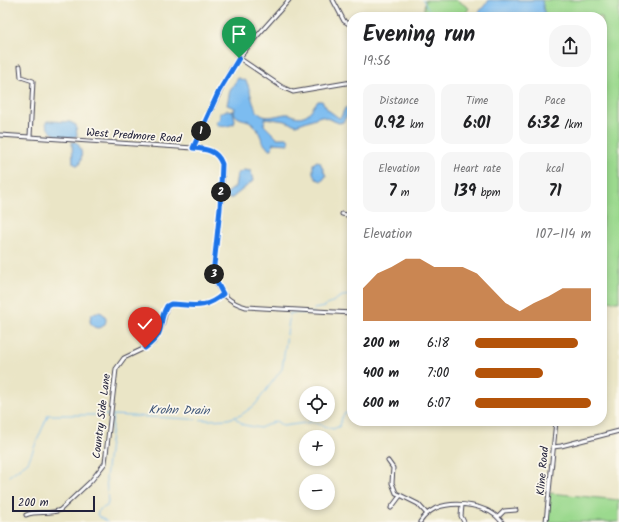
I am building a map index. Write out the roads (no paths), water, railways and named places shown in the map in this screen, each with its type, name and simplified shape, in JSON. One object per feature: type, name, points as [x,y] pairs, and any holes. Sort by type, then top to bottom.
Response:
[{"type":"street","points":[[193,148],[219,91],[239,58],[275,13],[289,0]]},
{"type":"street","points":[[333,0],[344,22],[347,24]]},
{"type":"street","points":[[239,58],[282,87],[293,92],[347,83]]},
{"type":"street","points":[[20,66],[21,77],[32,80],[30,136]]},
{"type":"street","name":"West Predmore Road","points":[[0,135],[193,148],[213,152],[220,159],[222,164],[214,277],[223,294]]},
{"type":"street","points":[[342,214],[347,215]]},
{"type":"street","points":[[223,294],[231,301],[246,307],[347,313]]},
{"type":"street","name":"Country Side Lane","points":[[26,515],[32,512],[52,514],[60,510],[91,481],[103,467],[107,454],[113,382],[116,369],[124,358],[154,342],[162,326],[167,306],[171,304],[204,306],[214,302],[223,294]]},
{"type":"street","name":"Kline Road","points":[[546,522],[555,426]]},
{"type":"street","points":[[553,447],[619,431]]},
{"type":"street","points":[[388,461],[393,468],[392,483],[396,493],[418,504],[427,514]]},
{"type":"street","points":[[391,508],[400,496]]},
{"type":"street","points":[[462,505],[461,516],[464,522]]},
{"type":"street","points":[[420,522],[427,514],[442,506],[462,505],[481,508],[498,516],[502,522]]},
{"type":"street","points":[[498,516],[504,511],[516,510]]},
{"type":"water","points":[[489,0],[542,0],[544,12],[479,12]]},
{"type":"water","points":[[238,78],[246,81],[255,108],[261,115],[264,116],[270,117],[288,114],[299,117],[310,112],[318,101],[322,101],[328,110],[339,118],[341,117],[345,108],[347,107],[347,116],[343,122],[339,123],[321,116],[296,125],[285,121],[265,118],[264,125],[277,138],[288,138],[289,144],[273,143],[272,149],[269,149],[255,126],[250,121],[236,116],[234,113],[235,108],[227,105],[230,90]]},
{"type":"water","points":[[227,110],[233,111],[235,120],[234,124],[224,126],[218,125],[216,123],[220,118],[220,113]]},
{"type":"water","points":[[46,122],[70,122],[76,125],[77,136],[63,137],[53,134],[47,127]]},
{"type":"water","points":[[72,142],[76,142],[81,151],[80,163],[78,166],[73,163]]},
{"type":"water","points":[[317,161],[320,162],[326,176],[322,181],[316,179],[313,173],[313,164]]},
{"type":"water","points":[[244,170],[251,171],[253,181],[232,198],[228,198],[226,194],[235,187],[237,174]]},
{"type":"water","points":[[98,312],[105,317],[106,320],[101,327],[98,328],[91,323],[90,320],[95,313]]},
{"type":"waterway","points":[[423,0],[432,12]]},
{"type":"waterway","name":"Krohn Drain","points":[[314,309],[324,307],[342,296],[347,296]]},
{"type":"waterway","name":"Krohn Drain","points":[[112,415],[209,420],[228,419],[241,415],[255,405],[282,369],[290,313],[314,313]]},
{"type":"waterway","points":[[235,418],[244,425],[260,428],[276,421],[283,426],[312,422],[333,429],[340,426],[342,417],[347,413]]},
{"type":"waterway","name":"Krohn Drain","points":[[9,476],[28,462],[48,415],[109,415]]},
{"type":"waterway","points":[[107,522],[97,515],[99,510],[107,506],[108,502],[106,478],[113,416]]}]
